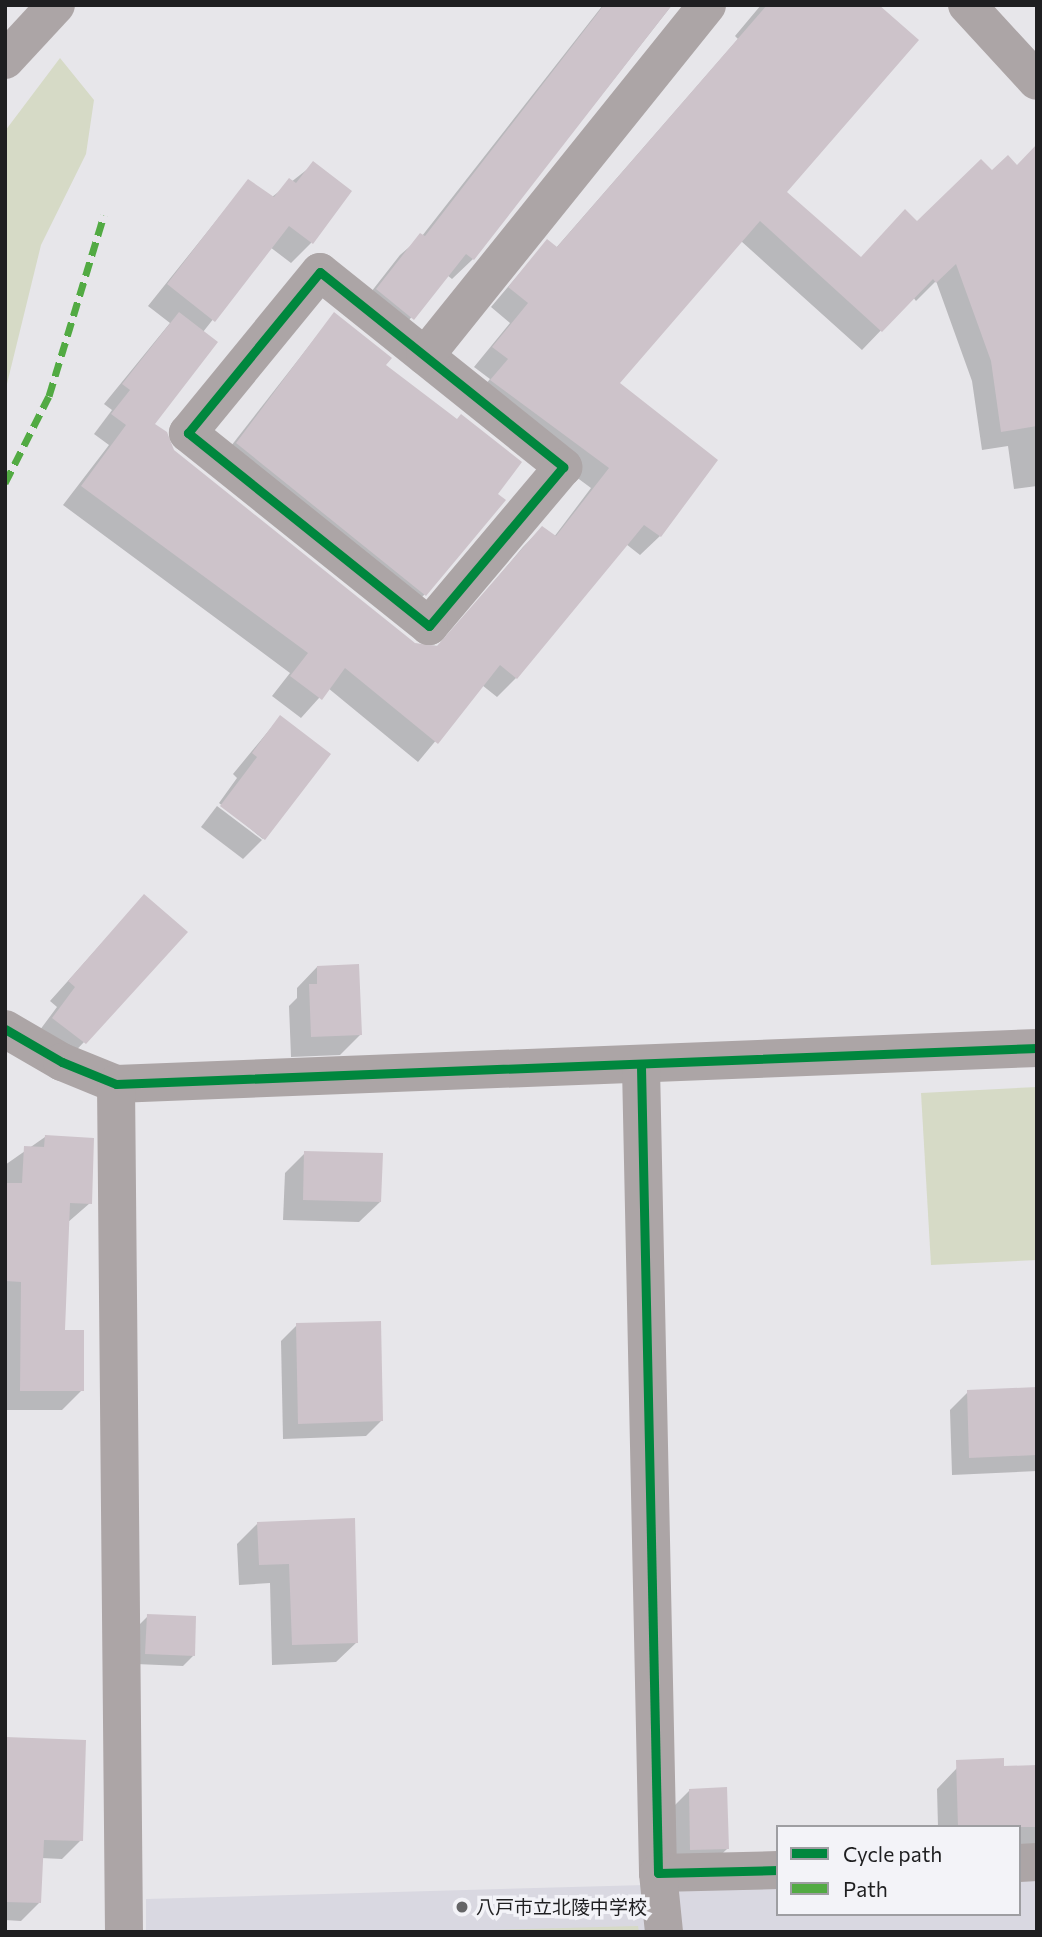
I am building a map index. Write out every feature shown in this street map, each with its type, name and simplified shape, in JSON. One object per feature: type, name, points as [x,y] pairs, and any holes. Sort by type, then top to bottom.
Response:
[{"type":"street","points":[[5,60],[56,5]]},
{"type":"street","points":[[425,356],[707,5]]},
{"type":"street","points":[[967,5],[1029,59]]},
{"type":"street","points":[[320,272],[425,356],[563,467],[429,626],[188,433],[320,272]]},
{"type":"street","points":[[5,1030],[62,1062],[116,1084],[641,1067],[1037,1048]]},
{"type":"street","points":[[641,1067],[658,1873],[664,1932]]},
{"type":"street","points":[[116,1084],[124,1932]]},
{"type":"street","points":[[658,1873],[776,1870]]},
{"type":"shaded area","name":"八戸市立北陵中学校","points":[[1037,1877],[1037,1932],[146,1932],[146,1899],[776,1882],[776,1916],[1021,1916],[1021,1878]]},
{"type":"green space","points":[[60,58],[94,100],[86,154],[41,245],[5,392],[5,131]]},
{"type":"green space","points":[[1037,1087],[1037,1260],[931,1265],[921,1093]]},
{"type":"green space","points":[[638,1926],[639,1932],[416,1932]]},
{"type":"building","points":[[604,5],[672,5],[474,260],[466,254],[414,320],[376,289],[420,233],[425,236]]},
{"type":"building","points":[[767,5],[879,5],[919,40],[787,192],[861,257],[905,209],[917,221],[981,159],[992,170],[1008,155],[1017,165],[1037,144],[1037,426],[1001,432],[991,361],[956,264],[936,283],[933,279],[882,332],[760,221],[620,383],[718,460],[661,537],[644,525],[517,679],[500,665],[438,744],[345,668],[322,700],[290,676],[308,653],[81,486],[126,425],[111,414],[130,390],[122,384],[179,312],[218,342],[155,424],[167,432],[174,450],[415,643],[437,646],[542,526],[556,536],[609,468],[490,380],[508,359],[492,347],[528,303],[508,287],[547,239],[557,247]]},
{"type":"building","points":[[313,161],[352,191],[313,244],[289,226],[215,322],[167,284],[248,179],[274,197],[289,178],[296,183]]},
{"type":"building","points":[[334,312],[392,358],[386,365],[457,419],[461,414],[522,462],[498,494],[506,500],[426,596],[236,443]]},
{"type":"building","points":[[280,715],[331,754],[265,840],[220,806],[257,757],[252,753]]},
{"type":"building","points":[[144,894],[188,932],[86,1044],[52,1018],[75,987],[68,981]]},
{"type":"building","points":[[359,964],[362,1035],[311,1037],[309,984],[317,984],[317,966]]},
{"type":"building","points":[[45,1135],[94,1138],[92,1204],[70,1203],[65,1330],[84,1330],[84,1391],[20,1391],[21,1282],[5,1281],[5,1183],[22,1183],[24,1146],[44,1147]]},
{"type":"building","points":[[304,1151],[383,1153],[381,1202],[303,1200]]},
{"type":"building","points":[[381,1321],[383,1421],[298,1424],[296,1323]]},
{"type":"building","points":[[1037,1387],[1037,1455],[969,1458],[967,1390]]},
{"type":"building","points":[[355,1518],[358,1643],[292,1645],[289,1564],[259,1565],[257,1522]]},
{"type":"building","points":[[147,1614],[196,1616],[195,1656],[145,1654]]},
{"type":"building","points":[[5,1737],[86,1740],[83,1841],[44,1840],[41,1903],[5,1902]]},
{"type":"building","points":[[1004,1758],[1004,1766],[1037,1765],[1037,1827],[958,1825],[956,1760]]},
{"type":"building","points":[[727,1787],[729,1849],[690,1850],[689,1789]]},
{"type":"marked path","points":[[5,483],[49,396],[104,215]]},
{"type":"cycle path","points":[[320,272],[563,467],[429,626],[188,433],[320,272]]},
{"type":"cycle path","points":[[5,1029],[62,1062],[116,1084],[1037,1048]]},
{"type":"cycle path","points":[[641,1067],[658,1873],[776,1870]]},
{"type":"place","name":"八戸市立北陵中学校","points":[[462,1907]]}]
